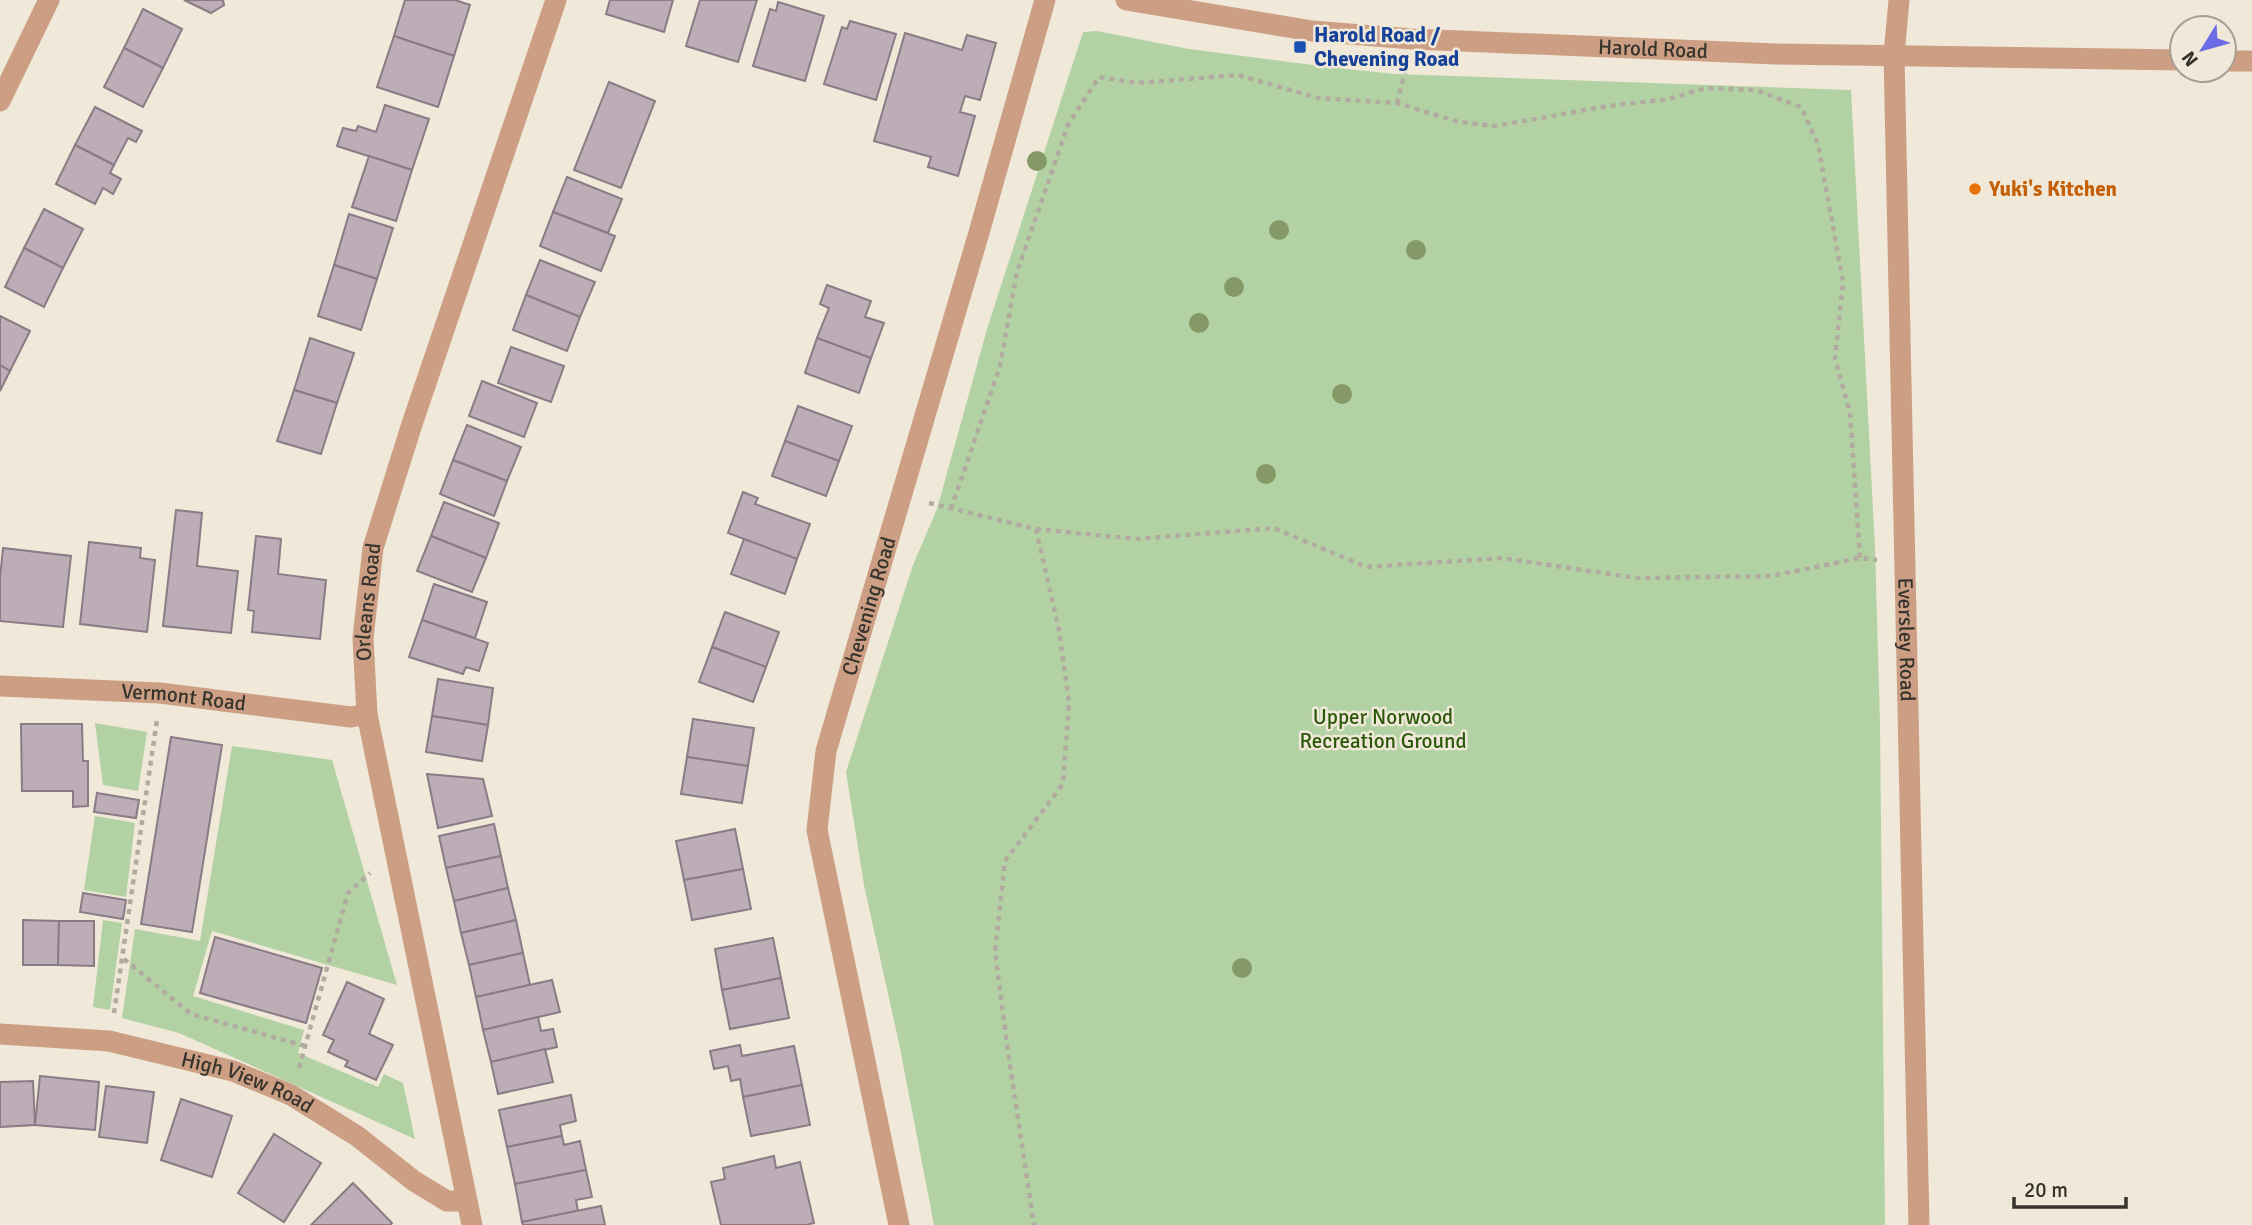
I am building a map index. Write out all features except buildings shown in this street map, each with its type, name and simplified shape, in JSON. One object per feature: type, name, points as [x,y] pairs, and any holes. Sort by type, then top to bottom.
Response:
[{"type":"street","points":[[0,101],[49,0]]},
{"type":"street","name":"Orleans Road","points":[[472,1225],[367,714],[363,638],[373,548],[412,424],[556,0]]},
{"type":"street","name":"Chevening Road","points":[[900,1225],[817,830],[826,751],[1045,0]]},
{"type":"street","name":"Harold Road","points":[[1126,0],[1312,31],[1399,38],[1776,54],[2168,60]]},
{"type":"street","name":"Eversley Road","points":[[1899,0],[1894,55],[1919,1225]]},
{"type":"street","name":"Vermont Road","points":[[0,686],[160,692],[351,717],[367,714]]},
{"type":"street","name":"High View Road","points":[[0,1034],[109,1041],[233,1071],[291,1095],[357,1136],[414,1181],[447,1201],[467,1201]]},
{"type":"path","points":[[951,509],[1000,366],[1017,272],[1068,125],[1098,77],[1136,83],[1238,75],[1318,98],[1397,103],[1459,122],[1496,126],[1608,106],[1669,99],[1705,88],[1756,90],[1801,107],[1818,144],[1843,282],[1835,359],[1850,412],[1860,558]]},
{"type":"path","points":[[930,503],[1036,529],[1137,540],[1274,528],[1366,568],[1502,558],[1637,578],[1771,576],[1860,558],[1905,564]]},
{"type":"path","points":[[1034,1225],[1007,1052],[995,953],[1006,861],[1063,784],[1069,702],[1059,630],[1036,529]]},
{"type":"path","points":[[109,1041],[160,692]]},
{"type":"path","points":[[291,1095],[348,893],[369,874]]},
{"type":"path","points":[[123,959],[191,1014],[305,1046]]},
{"type":"green space","name":"Upper Norwood Recreation Ground","points":[[1097,31],[1189,49],[1395,74],[1851,90],[1875,548],[1880,723],[1885,1225],[934,1225],[899,1043],[864,885],[846,772],[913,565],[937,509],[987,329],[1083,32]]},
{"type":"green space","points":[[95,723],[147,732],[138,791],[103,785]]},
{"type":"green space","points":[[232,746],[332,760],[397,985],[212,931],[193,996],[304,1030],[298,1053],[378,1087],[384,1074],[403,1083],[415,1139],[179,1033],[122,1018],[135,929],[200,941]]},
{"type":"green space","points":[[95,816],[135,823],[126,897],[84,890]]},
{"type":"green space","points":[[103,920],[122,923],[110,1010],[93,1007]]},
{"type":"place","name":"Harold Road / Chevening Road","points":[[1300,47]]},
{"type":"place","name":"Yuki's Kitchen","points":[[1975,189]]}]
